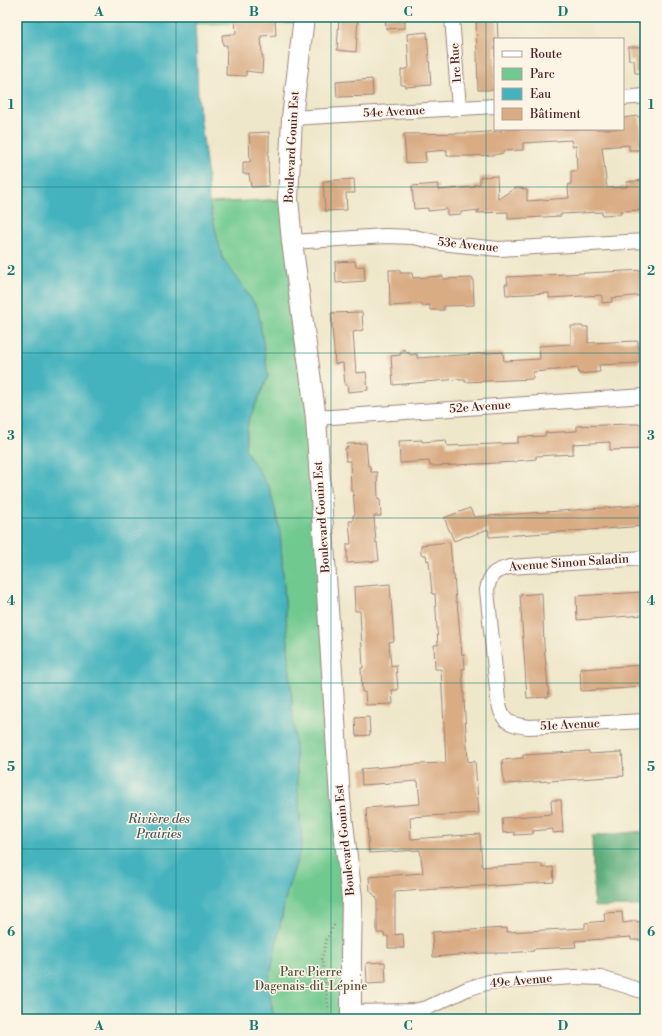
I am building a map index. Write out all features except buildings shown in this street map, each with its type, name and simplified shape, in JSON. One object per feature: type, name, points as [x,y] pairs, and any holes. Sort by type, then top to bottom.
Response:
[{"type":"street","name":"Boulevard Gouin Est","points":[[304,17],[292,118],[288,199],[292,242],[316,418],[340,799],[352,898],[350,954],[351,1016]]},
{"type":"street","name":"1re Rue","points":[[452,17],[459,108]]},
{"type":"street","points":[[624,98],[645,96]]},
{"type":"street","name":"54e Avenue","points":[[292,118],[494,106]]},
{"type":"street","name":"53e Avenue","points":[[292,242],[385,236],[414,237],[462,246],[499,249],[645,240]]},
{"type":"street","name":"52e Avenue","points":[[316,418],[645,396]]},
{"type":"street","name":"Avenue Simon Saladin","points":[[501,713],[498,700],[487,590],[492,573],[510,567],[645,558]]},
{"type":"street","name":"51e Avenue","points":[[501,713],[506,720],[513,725],[529,727],[645,721]]},
{"type":"street","name":"49e Avenue","points":[[351,1016],[413,1011],[427,1008],[467,989],[489,982],[575,977],[601,978],[645,992]]},
{"type":"path","points":[[330,1019],[322,959],[326,940],[337,919]]},
{"type":"green space","points":[[195,17],[304,17],[303,23],[196,24]]},
{"type":"green space","name":"Parc Pierre Dagenais-dit-Lépine","points":[[288,199],[316,418],[351,1019],[274,1019],[268,985],[287,891],[302,845],[280,531],[270,489],[245,449],[248,422],[268,376],[258,309],[222,257],[209,203]]},
{"type":"green space","points":[[645,831],[645,911],[639,906],[594,907],[592,836]]},
{"type":"water","name":"Rivière des Prairies","points":[[17,17],[195,17],[198,97],[208,179],[209,203],[222,257],[258,309],[268,376],[248,422],[245,449],[270,489],[280,531],[302,845],[287,891],[268,985],[274,1019],[17,1019]]}]
